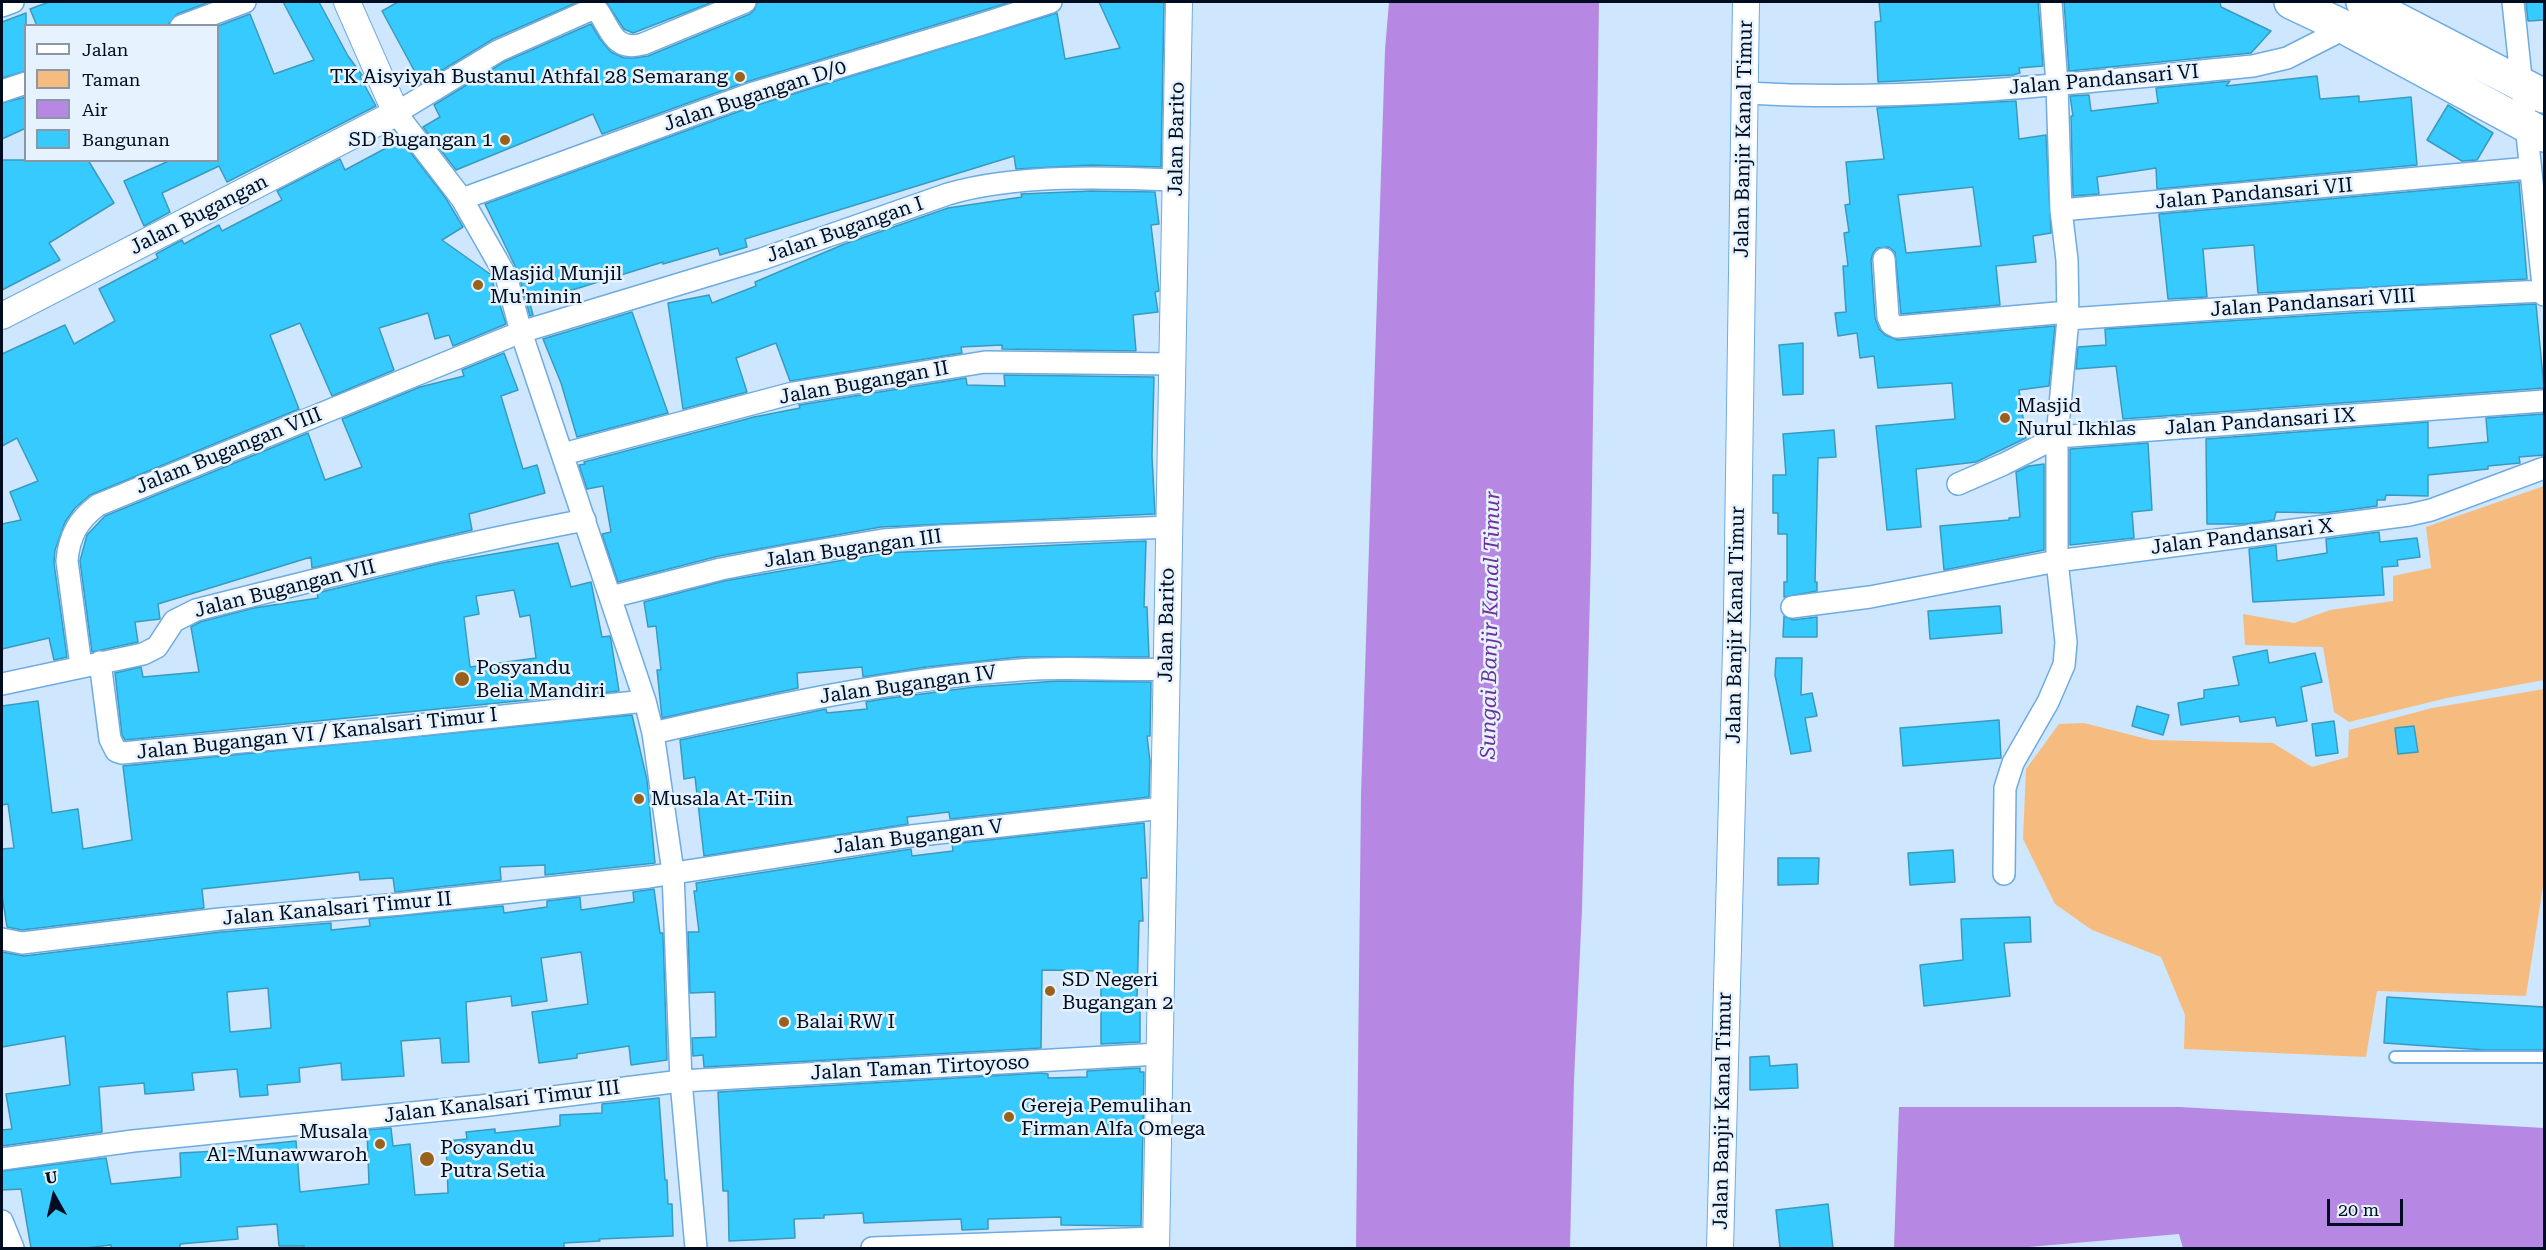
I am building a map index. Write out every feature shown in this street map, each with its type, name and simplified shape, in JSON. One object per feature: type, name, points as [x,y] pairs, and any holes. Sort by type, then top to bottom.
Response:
[{"type":"main road","points":[[2291,2],[2355,15],[2533,89]]},
{"type":"main road","points":[[2355,15],[2536,130]]},
{"type":"street","points":[[2,6],[14,2]]},
{"type":"street","points":[[186,24],[245,2]]},
{"type":"street","points":[[347,2],[396,113],[462,199],[506,276],[521,332],[612,597],[645,701],[673,872],[681,1081],[696,1248]]},
{"type":"street","points":[[396,113],[498,51],[590,10],[598,11],[615,39],[630,47],[643,44],[745,2]]},
{"type":"street","name":"Jalan Bugangan D/0","points":[[462,199],[750,94],[1051,2]]},
{"type":"street","name":"Jalan Barito","points":[[1156,1243],[1179,2]]},
{"type":"street","name":"Jalan Banjir Kanal Timur","points":[[1720,1248],[1737,611],[1746,2]]},
{"type":"street","points":[[2004,874],[2005,788],[2024,741],[2048,702],[2064,665],[2066,642],[2057,561],[2057,437],[2068,315],[2067,260],[2061,210],[2057,85],[2051,2]]},
{"type":"street","points":[[2513,2],[2533,89],[2536,130],[2530,168],[2544,295]]},
{"type":"street","name":"Jalan Pandansari VI","points":[[1746,93],[1854,96],[2057,85],[2253,66],[2287,58],[2355,15]]},
{"type":"street","points":[[2,91],[24,83]]},
{"type":"street","name":"Jalan Bugangan","points":[[2,316],[396,113]]},
{"type":"street","name":"Jalan Pandansari VII","points":[[2061,210],[2530,168]]},
{"type":"street","name":"Jalan Bugangan I","points":[[521,332],[762,259],[976,186],[1015,181],[1139,178],[1176,180]]},
{"type":"street","name":"Jalan Pandansari VIII","points":[[1884,259],[1888,317],[1891,324],[1897,327],[2068,315],[2544,291]]},
{"type":"street","name":"Jalam Bugangan VIII","points":[[90,664],[67,561],[68,546],[73,531],[85,514],[98,505],[521,332]]},
{"type":"street","name":"Jalan Bugangan II","points":[[563,454],[793,393],[986,362],[1173,364]]},
{"type":"street","name":"Jalan Pandansari IX","points":[[2057,437],[2544,401]]},
{"type":"street","points":[[1958,484],[2057,437]]},
{"type":"street","name":"Jalan Pandansari X","points":[[1792,607],[1869,597],[2057,561],[2409,515],[2431,510],[2544,468]]},
{"type":"street","name":"Jalan Bugangan VII","points":[[2,684],[143,654],[152,650],[174,621],[196,610],[366,568],[585,520]]},
{"type":"street","name":"Jalan Bugangan III","points":[[612,597],[742,565],[883,540],[1170,527]]},
{"type":"street","name":"Jalan Bugangan VI / Kanalsari Timur I","points":[[90,664],[110,739],[116,751],[122,753],[645,701]]},
{"type":"street","name":"Jalan Bugangan IV","points":[[652,733],[755,710],[932,678],[1023,670],[1166,669]]},
{"type":"street","name":"Jalan Bugangan V","points":[[673,872],[911,836],[1163,808]]},
{"type":"street","name":"Jalan Kanalsari Timur II","points":[[2,939],[21,943],[220,919],[413,903],[649,877],[673,872]]},
{"type":"street","name":"Jalan Taman Tirtoyoso","points":[[681,1081],[1159,1054]]},
{"type":"street","name":"Jalan Kanalsari Timur III","points":[[2,1159],[133,1142],[481,1106],[681,1081]]},
{"type":"street","points":[[2,1221],[13,1248]]},
{"type":"street","points":[[872,1248],[1156,1243]]},
{"type":"lane","points":[[2395,1057],[2544,1057]]},
{"type":"green space","points":[[2544,486],[2544,680],[2447,698],[2349,722],[2334,712],[2323,647],[2245,645],[2243,614],[2294,623],[2330,610],[2393,601],[2393,576],[2431,568],[2426,527]]},
{"type":"green space","points":[[2544,689],[2544,880],[2526,996],[2377,991],[2366,1057],[2184,1049],[2185,1015],[2161,957],[2092,930],[2055,904],[2023,839],[2026,769],[2059,724],[2084,723],[2151,740],[2273,743],[2312,767],[2348,757],[2349,730],[2432,708]]},
{"type":"water","name":"Sungai Banjir Kanal Timur","points":[[1389,2],[1599,2],[1591,554],[1570,1248],[1356,1248],[1361,795],[1385,50]]},
{"type":"water","points":[[1899,1107],[2180,1107],[2544,1128],[2544,1248],[2183,1248],[2179,1234],[2017,1248],[1894,1248]]},
{"type":"building","points":[[49,2],[210,2],[177,14],[169,24],[36,24],[30,9]]},
{"type":"building","points":[[283,2],[319,2],[348,56],[362,75],[360,77],[376,106],[227,182],[219,166],[162,193],[170,212],[144,226],[124,181],[167,162],[219,162],[219,26],[250,14],[274,74],[314,60]]},
{"type":"building","points":[[398,2],[578,2],[493,39],[421,83],[382,11]]},
{"type":"building","points":[[606,2],[713,2],[633,33],[624,29]]},
{"type":"building","points":[[757,2],[1011,2],[746,82],[602,134],[593,114],[456,170],[423,127],[440,117],[434,105],[504,62],[591,24],[611,52],[624,58],[635,58],[648,56],[750,14]]},
{"type":"building","points":[[1099,2],[1164,2],[1161,167],[1091,165],[1016,169],[1014,156],[745,239],[747,247],[720,255],[718,248],[663,264],[663,262],[530,303],[533,315],[530,316],[518,272],[485,204],[754,106],[1057,13],[1065,59],[1120,48]]},
{"type":"building","points":[[1879,2],[2038,2],[2043,66],[2019,68],[2020,73],[2013,75],[1878,82],[1875,22],[1881,21]]},
{"type":"building","points":[[2064,2],[2220,2],[2221,7],[2271,31],[2251,53],[2069,71]]},
{"type":"building","points":[[2526,2],[2544,2],[2544,20],[2528,21]]},
{"type":"building","points":[[26,13],[24,72],[2,78],[2,22]]},
{"type":"building","points":[[2317,76],[2320,99],[2359,96],[2359,102],[2411,97],[2417,165],[2157,189],[2156,168],[2097,177],[2099,194],[2073,196],[2071,116],[2073,116],[2070,96],[2089,95],[2091,111],[2158,103],[2156,88],[2230,81],[2226,86]]},
{"type":"building","points":[[24,98],[24,129],[2,139],[2,103]]},
{"type":"building","points":[[2016,101],[2019,139],[2046,135],[2051,233],[2033,236],[2036,262],[1996,266],[2000,305],[1901,314],[1895,252],[1889,247],[1877,248],[1871,260],[1875,318],[1879,329],[1885,335],[1898,340],[2055,326],[2049,386],[2019,390],[2026,438],[1976,462],[1916,469],[1921,527],[1887,530],[1876,426],[1955,419],[1952,383],[1878,388],[1874,356],[1860,358],[1857,333],[1838,336],[1835,313],[1846,312],[1843,266],[1848,266],[1844,233],[1849,232],[1845,205],[1850,204],[1846,162],[1884,159],[1877,108]],"holes":[[[1973,187],[1981,246],[1906,253],[1898,195]]]},
{"type":"building","points":[[2448,105],[2493,133],[2477,160],[2462,161],[2427,140]]},
{"type":"building","points":[[401,140],[445,197],[463,227],[442,240],[490,274],[506,324],[453,346],[449,335],[435,339],[428,313],[379,328],[394,370],[332,396],[300,323],[270,335],[299,409],[90,495],[75,508],[65,522],[55,550],[54,563],[67,657],[54,660],[49,638],[2,649],[2,524],[21,520],[10,492],[38,481],[17,438],[2,446],[2,354],[65,325],[74,344],[115,321],[99,289],[158,258],[156,254],[182,240],[184,244],[219,225],[222,231],[282,200],[277,191],[340,159],[345,170]]},
{"type":"building","points":[[2,160],[89,162],[114,203],[49,243],[60,260],[2,290]]},
{"type":"building","points":[[2519,182],[2527,279],[2258,293],[2254,245],[2203,249],[2207,297],[2168,299],[2159,214]]},
{"type":"building","points":[[1091,191],[1155,192],[1159,224],[1151,225],[1159,291],[1155,292],[1158,312],[1133,315],[1136,351],[1002,349],[1002,345],[961,347],[962,353],[790,381],[776,343],[736,358],[747,392],[683,409],[668,303],[709,295],[712,303],[756,286],[755,282],[842,245],[948,208],[1022,197],[1021,194]]},
{"type":"building","points":[[2536,304],[2544,388],[2123,419],[2116,366],[2076,369],[2078,347],[2106,345],[2105,329]]},
{"type":"building","points":[[632,312],[668,413],[577,437],[561,383],[543,339]]},
{"type":"building","points":[[1803,343],[1803,394],[1783,395],[1779,345]]},
{"type":"building","points":[[504,353],[518,390],[501,396],[523,469],[537,465],[545,493],[469,514],[472,530],[312,568],[311,557],[158,604],[160,619],[135,622],[138,642],[92,652],[80,561],[87,535],[105,516],[308,433],[325,480],[362,467],[342,419],[420,387],[464,376],[462,370]]},
{"type":"building","points":[[1004,375],[1154,377],[1152,456],[1155,514],[881,527],[719,556],[618,582],[602,534],[611,532],[603,486],[587,489],[579,465],[585,464],[584,462],[754,417],[800,408],[799,405],[966,378],[967,385],[1005,386]]},
{"type":"building","points":[[2544,414],[2544,455],[2519,457],[2520,463],[2488,466],[2488,469],[2428,475],[2428,496],[2386,495],[2385,500],[2377,500],[2377,506],[2324,513],[2276,512],[2274,520],[2245,524],[2207,524],[2206,439],[2428,422],[2428,448],[2488,442],[2486,418]]},
{"type":"building","points":[[1834,430],[1836,457],[1818,458],[1815,582],[1817,582],[1817,591],[1784,597],[1784,582],[1787,582],[1787,534],[1778,534],[1778,513],[1773,513],[1773,475],[1786,475],[1783,434]]},
{"type":"building","points":[[2148,443],[2152,510],[2132,512],[2134,538],[2070,545],[2070,449]]},
{"type":"building","points":[[2044,464],[2044,550],[1944,570],[1940,526],[2020,517],[2016,472],[2029,466]]},
{"type":"building","points":[[2379,532],[2380,542],[2417,538],[2420,557],[2397,560],[2398,566],[2382,567],[2384,595],[2253,602],[2249,549],[2276,545],[2277,561],[2327,553],[2326,539]]},
{"type":"building","points":[[1146,541],[1144,607],[1147,607],[1149,657],[1019,657],[926,667],[863,677],[862,667],[797,673],[798,688],[662,718],[657,670],[661,670],[656,626],[648,627],[644,602],[724,581],[884,553]]},
{"type":"building","points":[[558,543],[571,587],[591,582],[602,637],[610,636],[619,691],[125,740],[122,735],[115,673],[141,667],[143,677],[199,672],[191,627],[200,622],[254,608],[318,598],[317,593],[441,563]],"holes":[[[514,590],[520,617],[530,615],[536,658],[470,667],[464,617],[479,614],[476,596]]]},
{"type":"building","points":[[2000,606],[2002,633],[1930,639],[1928,611]]},
{"type":"building","points":[[1784,616],[1793,620],[1817,617],[1817,637],[1783,637]]},
{"type":"building","points":[[2267,650],[2269,663],[2315,653],[2322,682],[2301,687],[2307,721],[2277,726],[2275,717],[2240,722],[2239,716],[2181,725],[2178,703],[2204,698],[2204,690],[2239,685],[2233,657]]},
{"type":"building","points":[[1776,658],[1802,658],[1801,695],[1812,693],[1817,716],[1805,718],[1811,751],[1791,754],[1775,675]]},
{"type":"building","points":[[1057,681],[1151,682],[1150,736],[1147,736],[1150,761],[1149,797],[950,819],[949,812],[907,817],[908,824],[704,856],[695,777],[684,779],[680,740],[826,709],[827,713],[867,709],[866,702],[883,699],[975,687]]},
{"type":"building","points":[[38,701],[52,813],[78,809],[83,849],[132,840],[123,766],[632,715],[647,780],[655,863],[545,875],[545,865],[500,867],[501,880],[395,892],[393,878],[360,880],[359,872],[202,889],[204,908],[22,930],[7,927],[2,895],[2,849],[14,848],[8,804],[2,805],[2,706]]},
{"type":"building","points":[[2137,706],[2169,715],[2163,735],[2132,726]]},
{"type":"building","points":[[1999,720],[2001,758],[1903,766],[1900,728]]},
{"type":"building","points":[[2334,721],[2338,753],[2316,756],[2312,724]]},
{"type":"building","points":[[2414,726],[2418,752],[2398,754],[2395,728]]},
{"type":"building","points":[[1144,823],[1147,878],[1141,878],[1143,921],[1139,921],[1137,999],[1140,999],[1140,1042],[1101,1044],[1101,971],[1042,970],[1041,1048],[704,1067],[703,1055],[693,1056],[692,1038],[716,1037],[715,992],[690,993],[688,932],[699,932],[694,891],[697,891],[696,883],[911,849],[912,856],[953,851],[952,844]]},
{"type":"building","points":[[1953,850],[1955,882],[1910,885],[1908,853]]},
{"type":"building","points":[[1778,858],[1819,858],[1818,884],[1778,885]]},
{"type":"building","points":[[654,889],[660,933],[663,933],[667,1060],[631,1065],[629,1046],[577,1054],[577,1058],[539,1063],[532,1012],[588,1004],[581,952],[541,958],[547,1001],[512,1006],[511,996],[466,1002],[469,1062],[442,1063],[440,1038],[401,1041],[404,1076],[342,1080],[341,1063],[299,1068],[300,1082],[267,1085],[268,1095],[240,1097],[237,1069],[192,1073],[194,1090],[145,1094],[144,1083],[99,1087],[102,1132],[2,1146],[2,1130],[12,1129],[6,1094],[70,1085],[65,1036],[2,1047],[2,952],[24,956],[221,932],[331,923],[331,930],[370,926],[369,919],[503,906],[504,913],[547,907],[547,901],[580,897],[581,910],[634,902],[633,892]],"holes":[[[268,988],[271,1028],[230,1032],[227,992]]]},
{"type":"building","points":[[2030,917],[2031,942],[2004,943],[2010,996],[1924,1006],[1920,965],[1963,960],[1961,919]]},
{"type":"building","points":[[2387,997],[2544,1007],[2544,1050],[2486,1050],[2384,1043]]},
{"type":"building","points":[[1769,1056],[1770,1066],[1797,1064],[1798,1088],[1750,1090],[1750,1057]]},
{"type":"building","points":[[1140,1068],[1140,1072],[1144,1072],[1141,1226],[1061,1225],[1061,1217],[988,1219],[988,1229],[962,1230],[961,1219],[864,1223],[863,1213],[794,1219],[795,1238],[729,1241],[728,1191],[723,1191],[718,1092],[1041,1073],[1048,1074],[1048,1078],[1087,1077],[1087,1071]]},
{"type":"building","points":[[659,1098],[665,1180],[667,1180],[668,1204],[672,1204],[673,1236],[599,1239],[600,1241],[564,1243],[564,1248],[304,1248],[304,1246],[279,1246],[277,1224],[237,1227],[238,1239],[180,1244],[180,1248],[111,1248],[111,1245],[86,1248],[31,1248],[21,1189],[2,1190],[2,1171],[106,1158],[111,1184],[181,1177],[180,1153],[237,1150],[237,1147],[296,1141],[300,1192],[369,1184],[367,1130],[391,1128],[393,1146],[410,1144],[415,1195],[448,1193],[446,1141],[467,1139],[466,1132],[495,1129],[495,1133],[560,1126],[560,1115],[602,1113],[602,1104]]},
{"type":"building","points":[[1828,1204],[1833,1248],[1780,1248],[1776,1210]]},
{"type":"place","name":"TK Aisyiyah Bustanul Athfal 28 Semarang","points":[[740,77]]},
{"type":"place","name":"SD Bugangan 1","points":[[505,140]]},
{"type":"place","name":"Masjid Munjil Mu'minin","points":[[478,285]]},
{"type":"place","name":"Masjid Nurul Ikhlas","points":[[2005,418]]},
{"type":"place","name":"Posyandu Belia Mandiri","points":[[462,679]]},
{"type":"place","name":"Musala At-Tiin","points":[[639,799]]},
{"type":"place","name":"SD Negeri Bugangan 2","points":[[1050,991]]},
{"type":"place","name":"Balai RW I","points":[[784,1022]]},
{"type":"place","name":"Gereja Pemulihan Firman Alfa Omega","points":[[1009,1117]]},
{"type":"place","name":"Musala Al-Munawwaroh","points":[[380,1144]]},
{"type":"place","name":"Posyandu Putra Setia","points":[[427,1159]]}]
